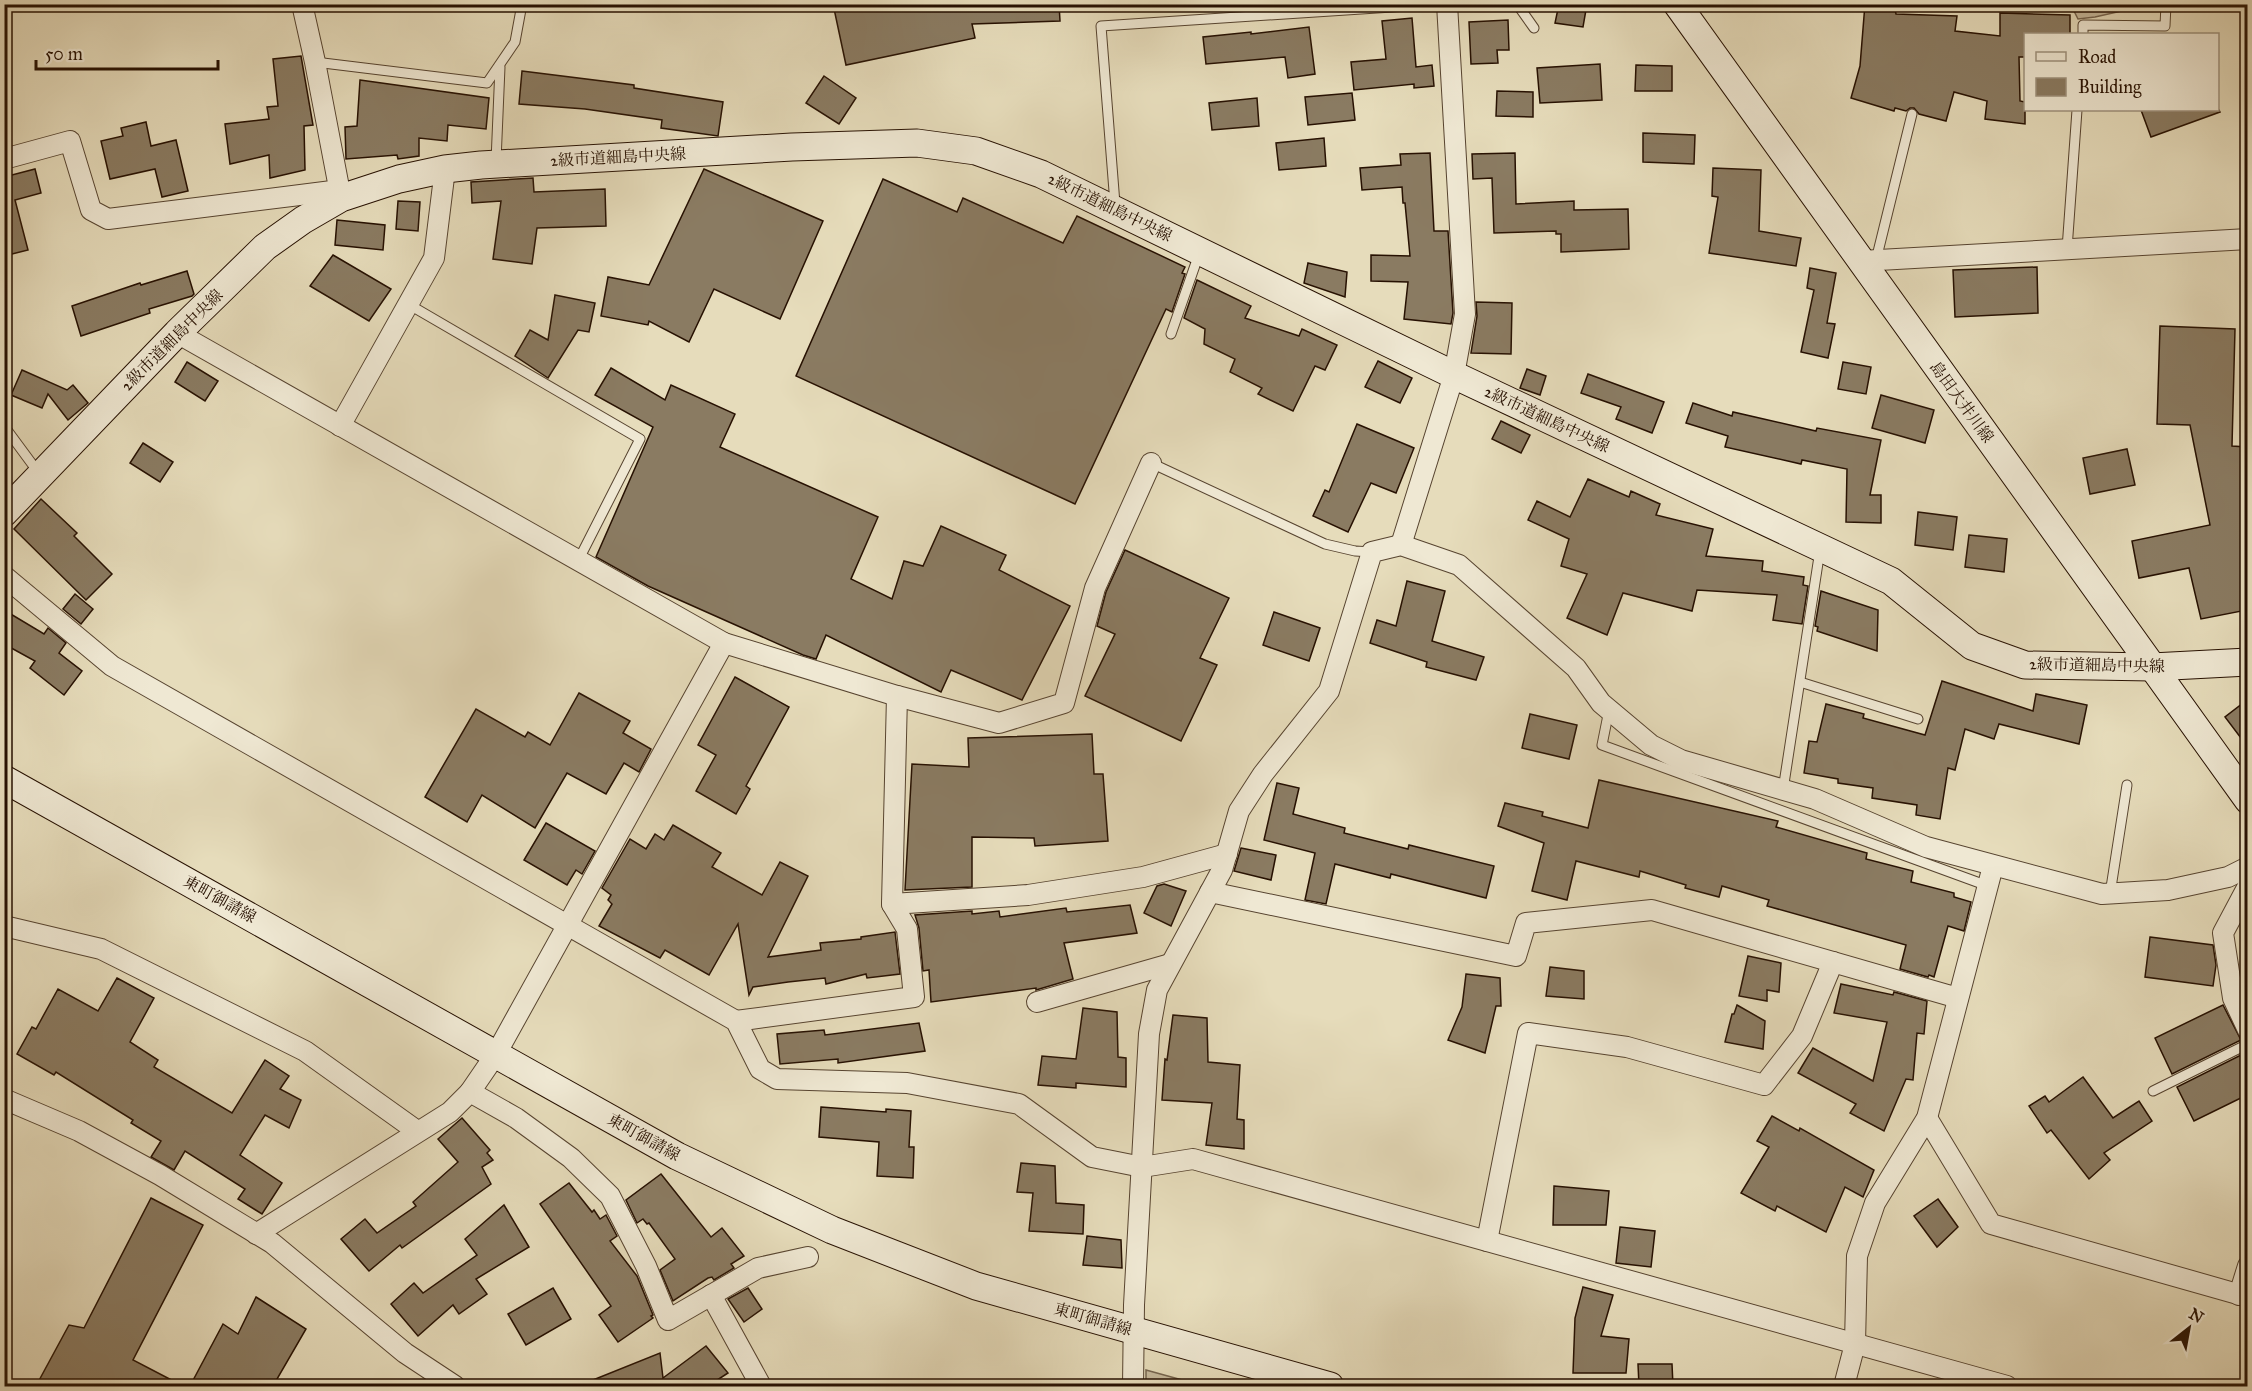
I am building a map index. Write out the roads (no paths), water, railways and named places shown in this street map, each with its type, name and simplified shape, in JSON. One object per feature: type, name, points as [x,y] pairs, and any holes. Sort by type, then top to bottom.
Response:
[{"type":"street","points":[[4,159],[70,141],[91,210],[108,219],[341,194],[302,4]]},
{"type":"street","points":[[1401,545],[1454,375],[1465,314],[1447,4]]},
{"type":"street","name":"島田大井川線","points":[[1677,4],[1869,261],[2247,800]]},
{"type":"street","name":"2級市道細島中央線","points":[[4,513],[177,333],[265,247],[341,194],[445,169],[496,164],[792,147],[917,143],[976,151],[1041,174],[1454,375],[1891,581],[1972,646],[2025,665],[2152,666],[2247,662]]},
{"type":"street","points":[[340,426],[434,258],[445,169]]},
{"type":"street","points":[[1869,261],[2247,239]]},
{"type":"street","points":[[177,333],[724,643],[897,696],[999,723],[1064,703],[1095,588],[1151,463]]},
{"type":"street","points":[[1132,1386],[1149,1034],[1156,990],[1222,870],[1239,811],[1263,774],[1329,692],[1372,552],[1401,545],[1459,565],[1576,668],[1601,703],[1651,745],[1681,760],[1815,799],[1932,857],[1994,866],[2102,894],[2168,890],[2228,877],[2247,867]]},
{"type":"street","points":[[4,576],[112,666],[736,1022],[760,1069],[777,1079],[907,1083],[1019,1104],[1092,1157],[1142,1167],[1193,1160],[2007,1386]]},
{"type":"street","points":[[256,1234],[450,1112],[470,1092],[496,1054],[724,643]]},
{"type":"street","points":[[736,1022],[914,997],[907,929],[892,904],[897,696]]},
{"type":"street","name":"東町御請線","points":[[4,779],[677,1156],[832,1230],[976,1286],[1330,1386]]},
{"type":"street","points":[[892,904],[1028,895],[1131,879],[1227,854]]},
{"type":"street","points":[[1844,1386],[1855,1344],[1857,1256],[1875,1203],[1927,1119],[1994,866]]},
{"type":"street","points":[[2247,886],[2223,933],[2233,998],[2247,1030]]},
{"type":"street","points":[[1210,892],[1516,956],[1526,923],[1652,910],[1959,998]]},
{"type":"street","points":[[4,926],[101,949],[305,1051],[417,1131]]},
{"type":"street","points":[[1487,1241],[1528,1033],[1627,1047],[1764,1085],[1802,1036],[1833,962]]},
{"type":"street","points":[[1037,1002],[1170,964]]},
{"type":"street","points":[[470,1092],[516,1118],[571,1158],[610,1196],[646,1266],[668,1320],[758,1268],[808,1257]]},
{"type":"street","points":[[4,1099],[79,1131],[160,1175],[272,1244],[405,1353],[455,1386]]},
{"type":"street","points":[[1927,1119],[1991,1224],[2243,1296],[2247,1266]]},
{"type":"street","points":[[711,1295],[761,1386]]},
{"type":"lane","points":[[315,62],[488,83],[515,42],[522,4]]},
{"type":"lane","points":[[1115,210],[1101,26],[1438,4]]},
{"type":"lane","points":[[1517,4],[1534,28]]},
{"type":"lane","points":[[2083,33],[2083,25],[2165,26],[2166,4]]},
{"type":"lane","points":[[496,164],[500,64]]},
{"type":"lane","points":[[2067,249],[2077,111]]},
{"type":"lane","points":[[1869,261],[1912,114]]},
{"type":"lane","points":[[1171,334],[1200,251]]},
{"type":"lane","points":[[408,304],[640,439],[578,561]]},
{"type":"lane","points":[[4,426],[41,476]]},
{"type":"lane","points":[[1151,463],[1325,543],[1355,551],[1372,552]]},
{"type":"lane","points":[[1783,790],[1821,548]]},
{"type":"lane","points":[[1800,682],[1918,719]]},
{"type":"lane","points":[[1609,710],[1602,745],[1932,857],[1988,886]]},
{"type":"lane","points":[[2110,894],[2127,785]]},
{"type":"lane","points":[[2153,1091],[2247,1044]]}]
